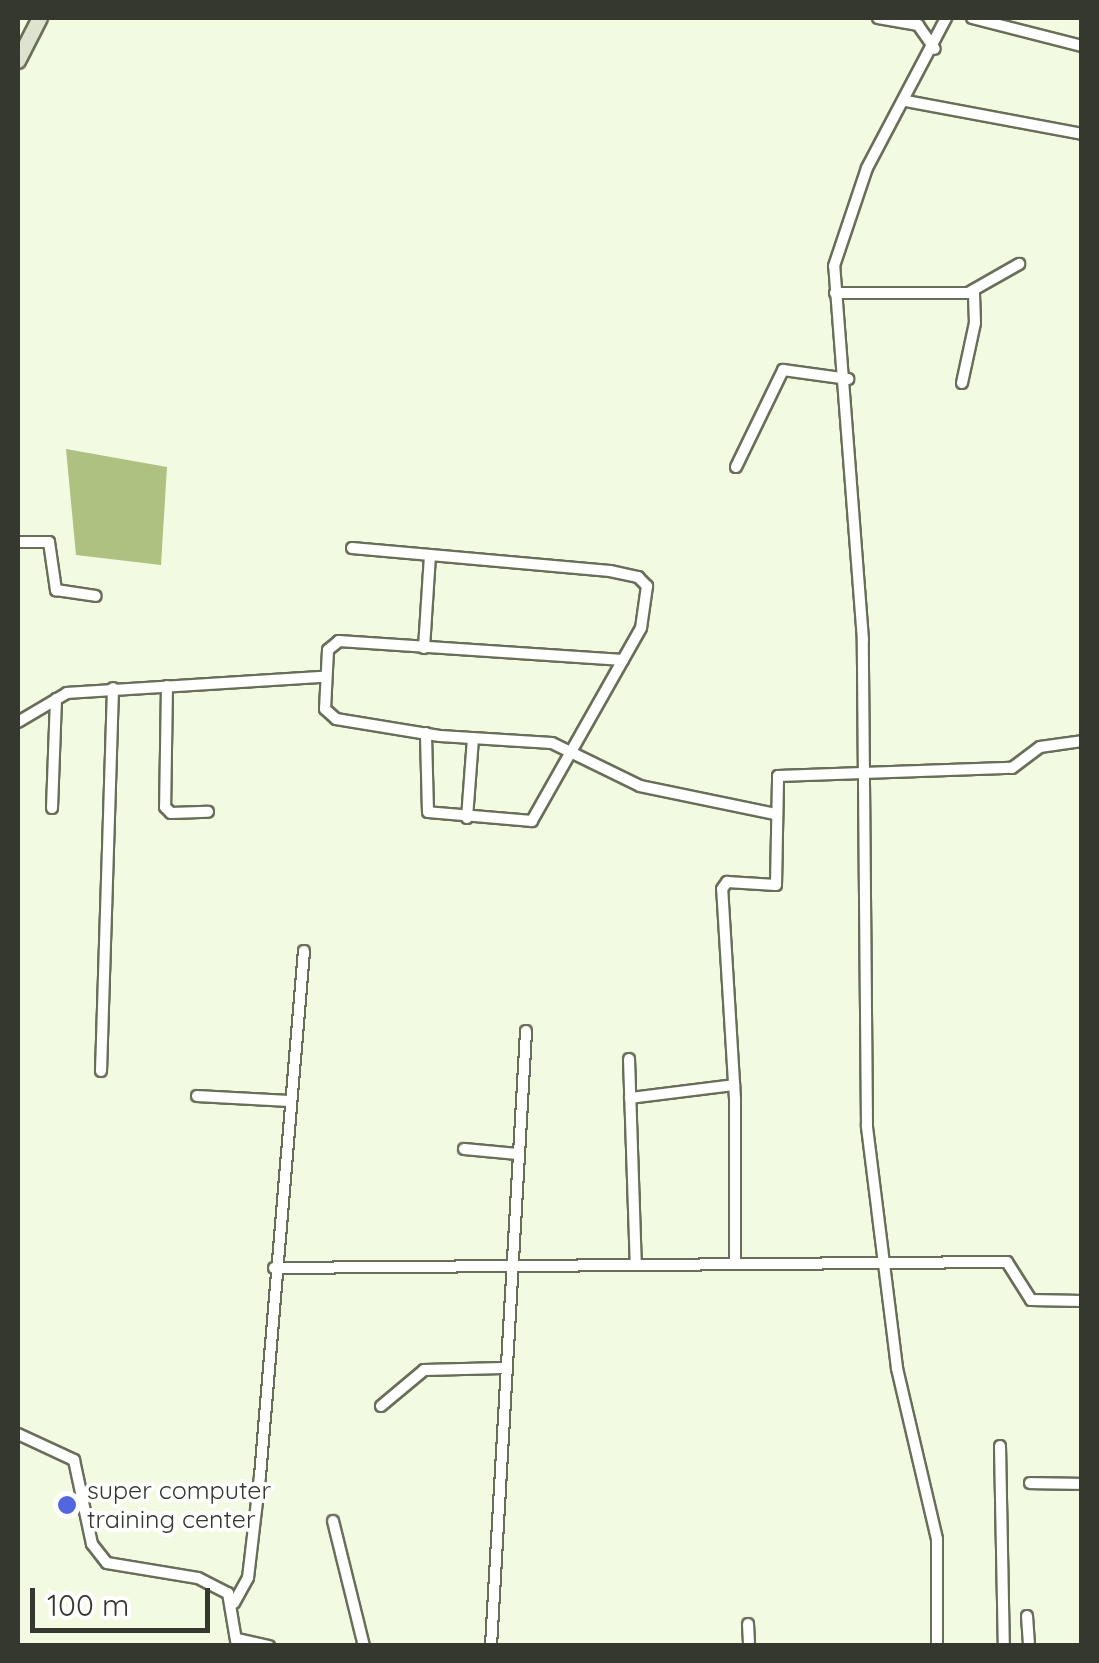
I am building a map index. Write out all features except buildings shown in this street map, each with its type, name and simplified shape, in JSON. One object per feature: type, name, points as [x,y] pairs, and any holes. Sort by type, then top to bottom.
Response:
[{"type":"street","points":[[878,18],[918,26],[934,49]]},
{"type":"street","points":[[937,1646],[937,1539],[898,1368],[867,1126],[867,770],[848,380],[835,293],[837,245],[848,213],[934,49],[946,18]]},
{"type":"street","points":[[972,18],[1082,46]]},
{"type":"street","points":[[18,61],[33,19]]},
{"type":"street","points":[[906,101],[1082,134]]},
{"type":"street","points":[[835,293],[950,296],[974,290],[1018,264]]},
{"type":"street","points":[[962,383],[973,335],[974,290]]},
{"type":"street","points":[[736,467],[783,370],[848,380]]},
{"type":"street","points":[[18,542],[49,542],[56,590],[96,596]]},
{"type":"street","points":[[352,548],[638,576],[647,586],[648,609],[532,822],[428,812],[426,733]]},
{"type":"street","points":[[424,648],[430,556]]},
{"type":"street","points":[[623,660],[339,641],[328,650],[323,677],[328,714],[426,733],[552,743],[640,786],[775,814]]},
{"type":"street","points":[[18,722],[56,699],[114,688],[323,677]]},
{"type":"street","points":[[167,686],[165,807],[171,813],[208,812]]},
{"type":"street","points":[[101,1071],[114,688]]},
{"type":"street","points":[[52,808],[56,699]]},
{"type":"street","points":[[467,818],[473,738]]},
{"type":"street","points":[[734,1263],[734,1085],[722,889],[727,882],[776,885],[775,814],[781,773],[1012,768],[1040,747],[1082,741]]},
{"type":"street","points":[[269,1646],[238,1642],[234,1604],[251,1562],[304,951]]},
{"type":"street","points":[[491,1646],[503,1368],[526,1031]]},
{"type":"street","points":[[630,1059],[636,1265]]},
{"type":"street","points":[[630,1098],[734,1085]]},
{"type":"street","points":[[198,1096],[290,1101]]},
{"type":"street","points":[[464,1150],[518,1154]]},
{"type":"street","points":[[274,1268],[512,1269],[885,1258],[1007,1262],[1031,1300],[1082,1301]]},
{"type":"street","points":[[381,1406],[424,1370],[503,1368]]},
{"type":"street","points":[[18,1434],[74,1460],[100,1558],[216,1583],[234,1604]]},
{"type":"street","points":[[1000,1446],[1004,1646]]},
{"type":"street","points":[[1030,1483],[1082,1484]]},
{"type":"street","points":[[334,1521],[364,1646]]},
{"type":"street","points":[[1028,1616],[1030,1646]]},
{"type":"street","points":[[748,1624],[749,1646]]},
{"type":"shaded area","points":[[66,449],[167,467],[161,565],[76,555]]},
{"type":"place","name":"super computer training center","points":[[67,1505]]}]
